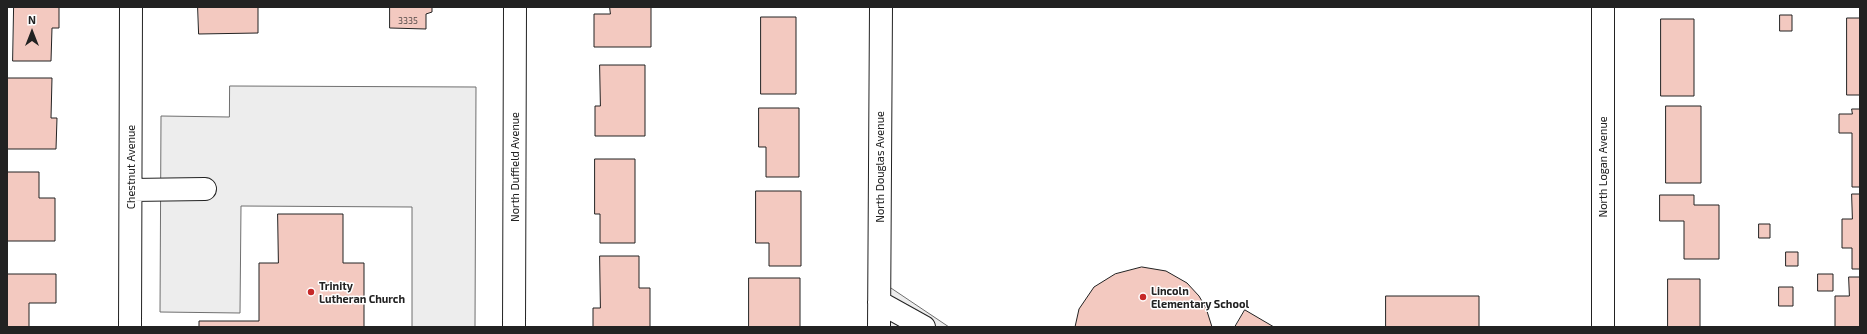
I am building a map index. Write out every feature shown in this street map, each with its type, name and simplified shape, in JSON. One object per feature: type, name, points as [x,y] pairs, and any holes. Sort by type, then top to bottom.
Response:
[{"type":"street","name":"Chestnut Avenue","points":[[130,327],[131,7]]},
{"type":"street","name":"North Duffield Avenue","points":[[514,327],[515,7]]},
{"type":"street","name":"North Douglas Avenue","points":[[879,327],[881,7]]},
{"type":"street","name":"North Logan Avenue","points":[[1603,7],[1604,327]]},
{"type":"street","points":[[131,190],[205,189]]},
{"type":"street","points":[[879,302],[924,327]]},
{"type":"shaded area","points":[[230,86],[476,87],[475,327],[412,327],[412,207],[241,206],[240,313],[160,312],[161,116],[229,117]]},
{"type":"shaded area","points":[[879,280],[949,327],[879,327]]},
{"type":"building","points":[[14,7],[59,7],[59,28],[52,28],[51,61],[13,61]]},
{"type":"building","points":[[198,7],[258,7],[258,33],[199,34]]},
{"type":"building","points":[[390,7],[432,7],[432,12],[426,14],[426,29],[390,28]]},
{"type":"building","points":[[610,7],[651,7],[651,47],[594,47],[594,14],[610,14]]},
{"type":"building","points":[[1780,15],[1792,15],[1792,31],[1780,31]]},
{"type":"building","points":[[761,17],[796,17],[796,94],[761,94]]},
{"type":"building","points":[[1847,18],[1860,18],[1860,95],[1847,95]]},
{"type":"building","points":[[1661,19],[1694,19],[1694,96],[1661,96]]},
{"type":"building","points":[[600,65],[645,65],[645,136],[595,136],[595,106],[600,106]]},
{"type":"building","points":[[7,78],[52,78],[51,118],[57,118],[56,149],[7,149]]},
{"type":"building","points":[[1666,106],[1701,106],[1701,183],[1666,183]]},
{"type":"building","points":[[759,108],[799,108],[799,177],[766,177],[766,147],[759,147]]},
{"type":"building","points":[[1852,109],[1860,109],[1860,187],[1852,187],[1852,133],[1839,133],[1839,114],[1852,114]]},
{"type":"building","points":[[595,159],[635,159],[635,243],[600,243],[600,214],[595,214]]},
{"type":"building","points":[[7,172],[39,172],[39,198],[55,198],[55,241],[7,241]]},
{"type":"building","points":[[756,191],[801,191],[801,266],[769,266],[769,243],[756,243]]},
{"type":"building","points":[[1852,194],[1860,194],[1860,269],[1852,269],[1852,248],[1842,248],[1842,219],[1852,219]]},
{"type":"building","points":[[1660,195],[1694,195],[1694,205],[1719,205],[1719,259],[1684,259],[1684,221],[1660,221]]},
{"type":"building","name":"Trinity Lutheran Church","points":[[278,214],[343,214],[343,263],[364,263],[364,327],[199,327],[199,321],[259,321],[259,263],[278,263]]},
{"type":"building","points":[[1759,224],[1770,224],[1770,238],[1759,238]]},
{"type":"building","points":[[1786,252],[1798,252],[1798,266],[1786,266]]},
{"type":"building","points":[[600,256],[639,256],[639,288],[650,288],[650,327],[593,327],[593,308],[600,308]]},
{"type":"building","name":"Lincoln Elementary School","points":[[1142,267],[1166,271],[1187,283],[1199,296],[1206,308],[1212,327],[1075,327],[1079,309],[1094,287],[1115,274]]},
{"type":"building","points":[[7,274],[56,274],[56,303],[29,303],[29,327],[7,327]]},
{"type":"building","points":[[1818,274],[1833,274],[1833,291],[1818,291]]},
{"type":"building","points":[[1849,277],[1860,277],[1860,327],[1835,327],[1835,296],[1849,296]]},
{"type":"building","points":[[749,278],[800,278],[800,327],[749,327]]},
{"type":"building","points":[[1668,279],[1700,279],[1700,327],[1668,327]]},
{"type":"building","points":[[1779,287],[1793,287],[1793,306],[1779,306]]},
{"type":"building","points":[[1386,296],[1479,296],[1479,327],[1386,327]]},
{"type":"building","name":"Lincoln Elementary School","points":[[1245,310],[1274,327],[1235,327]]},
{"type":"place","name":"Trinity Lutheran Church","points":[[311,292]]},
{"type":"place","name":"Lincoln Elementary School","points":[[1143,297]]}]
